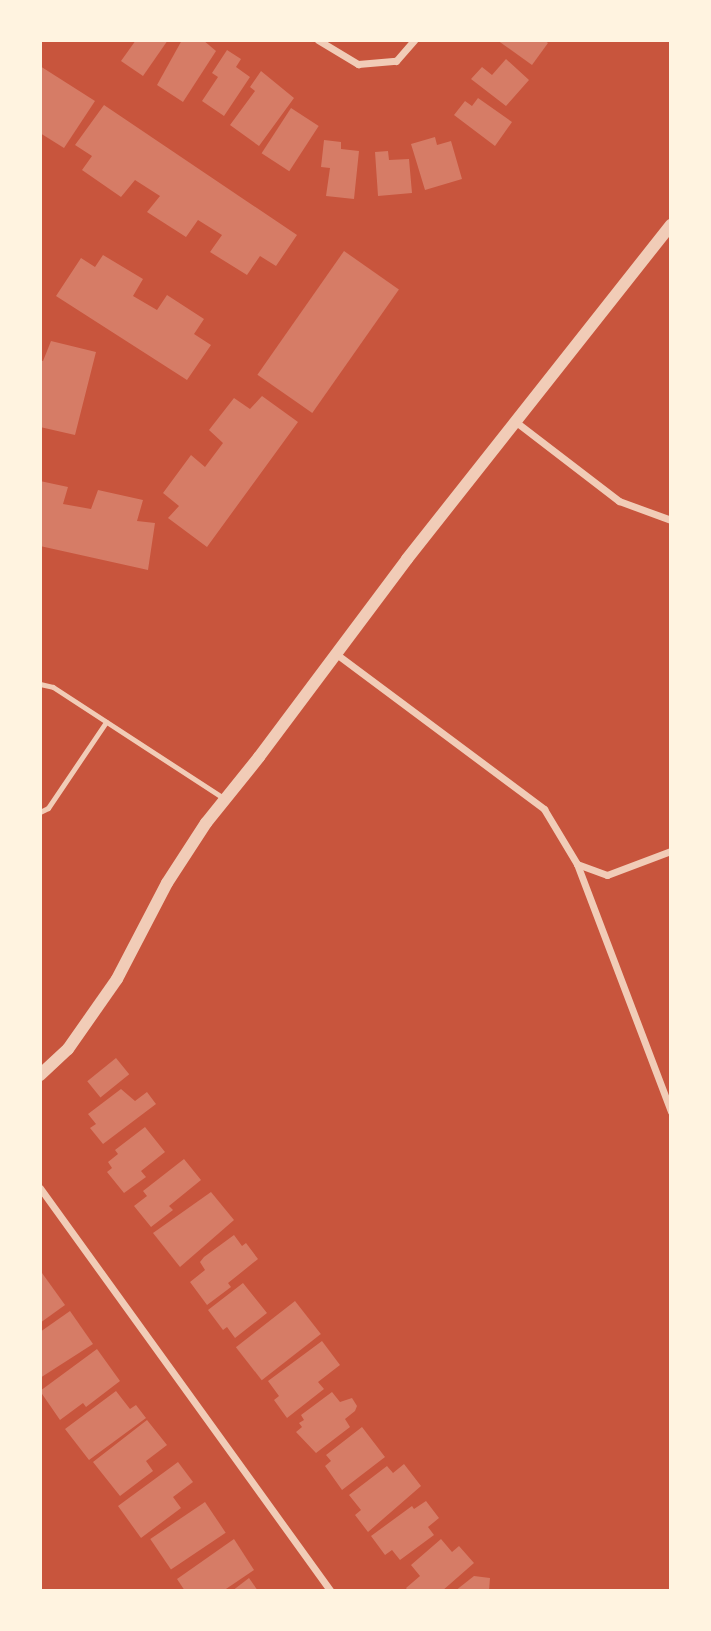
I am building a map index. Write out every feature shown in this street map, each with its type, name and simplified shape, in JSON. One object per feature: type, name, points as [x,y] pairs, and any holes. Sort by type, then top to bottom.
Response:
[{"type":"street","points":[[318,40],[358,64],[396,61],[414,40]]},
{"type":"street","points":[[40,1075],[68,1049],[117,979],[167,883],[206,822],[671,225]]},
{"type":"street","points":[[516,422],[619,501],[671,520]]},
{"type":"street","points":[[335,653],[544,809],[578,864],[671,1112]]},
{"type":"street","points":[[578,864],[607,875],[671,851]]},
{"type":"street","points":[[40,1188],[331,1591]]},
{"type":"lane","points":[[40,684],[53,687],[225,799]]},
{"type":"lane","points":[[40,812],[48,807],[106,722]]},
{"type":"building","points":[[136,40],[168,40],[143,76],[121,61]]},
{"type":"building","points":[[182,40],[203,40],[216,51],[183,102],[157,85]]},
{"type":"building","points":[[497,40],[544,40],[548,43],[532,65]]},
{"type":"building","points":[[227,50],[241,59],[236,67],[250,77],[224,116],[202,101],[218,77],[212,73]]},
{"type":"building","points":[[506,59],[529,80],[506,106],[471,79],[482,67],[492,75]]},
{"type":"building","points":[[40,66],[95,101],[64,148],[40,133]]},
{"type":"building","points":[[261,71],[294,98],[259,146],[230,125],[255,91],[250,87]]},
{"type":"building","points":[[478,98],[512,122],[495,146],[454,115],[465,101],[472,106]]},
{"type":"building","points":[[104,105],[297,235],[276,266],[260,256],[247,275],[210,252],[222,235],[198,220],[186,237],[147,212],[160,196],[135,180],[121,197],[82,170],[92,156],[75,145]]},
{"type":"building","points":[[291,108],[319,126],[289,171],[262,153]]},
{"type":"building","points":[[435,137],[437,145],[451,141],[462,179],[425,190],[411,144]]},
{"type":"building","points":[[324,140],[341,142],[341,149],[359,151],[354,199],[326,196],[330,168],[321,167]]},
{"type":"building","points":[[388,151],[389,160],[409,159],[412,193],[378,196],[375,152]]},
{"type":"building","points":[[344,251],[399,289],[312,413],[257,375]]},
{"type":"building","points":[[103,255],[143,279],[133,296],[157,310],[167,295],[204,319],[194,334],[211,345],[187,380],[56,296],[81,258],[95,267]]},
{"type":"building","points":[[51,341],[96,352],[75,435],[40,427],[40,360],[43,361]]},
{"type":"building","points":[[262,396],[298,422],[207,547],[168,518],[179,506],[163,493],[191,455],[205,467],[223,443],[209,430],[234,398],[250,409]]},
{"type":"building","points":[[40,481],[68,487],[63,504],[91,509],[98,490],[143,500],[137,521],[155,523],[148,570],[40,546]]},
{"type":"building","points":[[116,1058],[129,1074],[100,1098],[87,1081]]},
{"type":"building","points":[[121,1089],[135,1101],[147,1092],[156,1104],[103,1144],[90,1128],[96,1124],[88,1114]]},
{"type":"building","points":[[145,1127],[165,1152],[141,1171],[146,1177],[124,1193],[107,1172],[112,1168],[108,1162],[118,1154],[115,1150]]},
{"type":"building","points":[[184,1159],[201,1180],[169,1206],[173,1210],[151,1227],[134,1206],[147,1196],[143,1191]]},
{"type":"building","points":[[211,1192],[234,1220],[180,1267],[153,1233]]},
{"type":"building","points":[[234,1235],[242,1246],[246,1243],[258,1259],[228,1283],[231,1287],[207,1305],[190,1282],[205,1270],[200,1262],[204,1257]]},
{"type":"building","points":[[42,1273],[65,1305],[40,1323],[40,1275]]},
{"type":"building","points":[[243,1283],[267,1313],[235,1338],[227,1327],[223,1330],[208,1310]]},
{"type":"building","points":[[295,1301],[321,1334],[262,1380],[236,1347]]},
{"type":"building","points":[[70,1311],[93,1344],[40,1378],[40,1332]]},
{"type":"building","points":[[322,1341],[340,1365],[318,1382],[324,1389],[287,1418],[274,1400],[279,1396],[268,1381]]},
{"type":"building","points":[[97,1349],[120,1381],[86,1407],[83,1403],[60,1420],[40,1391]]},
{"type":"building","points":[[116,1391],[130,1409],[136,1405],[146,1418],[89,1460],[65,1429]]},
{"type":"building","points":[[332,1392],[340,1402],[352,1398],[357,1406],[345,1419],[350,1427],[316,1453],[296,1432],[302,1427],[299,1423],[304,1420],[301,1415]]},
{"type":"building","points":[[147,1420],[167,1445],[146,1461],[153,1471],[120,1496],[93,1462]]},
{"type":"building","points":[[362,1427],[385,1457],[342,1490],[325,1466],[331,1461],[326,1455]]},
{"type":"building","points":[[178,1462],[193,1482],[173,1497],[181,1508],[141,1538],[118,1506]]},
{"type":"building","points":[[404,1464],[421,1486],[368,1532],[355,1515],[361,1510],[349,1495],[387,1466],[393,1473]]},
{"type":"building","points":[[426,1501],[439,1518],[428,1527],[434,1535],[400,1560],[392,1550],[385,1555],[371,1536],[412,1506],[414,1509]]},
{"type":"building","points":[[205,1502],[226,1533],[171,1570],[150,1539]]},
{"type":"building","points":[[234,1539],[254,1570],[223,1591],[185,1591],[177,1579]]},
{"type":"building","points":[[441,1539],[452,1552],[459,1546],[474,1563],[442,1591],[408,1591],[406,1588],[420,1576],[411,1565]]},
{"type":"building","points":[[474,1576],[490,1578],[489,1591],[455,1591]]},
{"type":"building","points":[[249,1578],[258,1591],[232,1591]]}]
